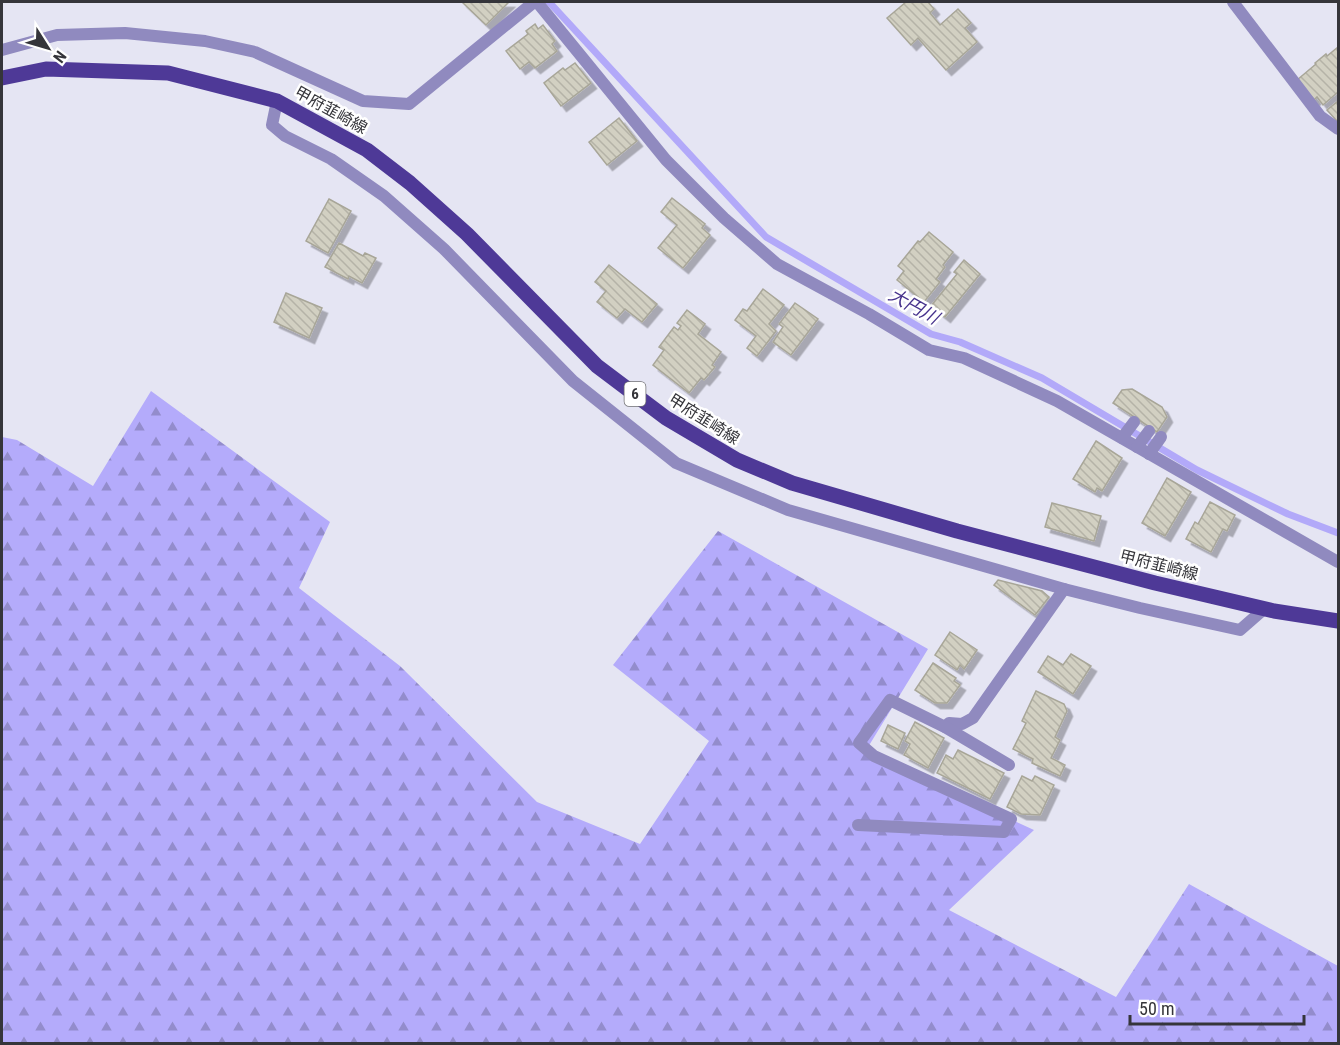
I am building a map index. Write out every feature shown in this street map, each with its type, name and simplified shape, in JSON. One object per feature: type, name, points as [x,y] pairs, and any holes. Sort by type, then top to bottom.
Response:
[{"type":"main road","name":"甲府韮崎線","points":[[2,78],[46,69],[168,73],[277,101],[367,150],[410,183],[467,234],[597,366],[666,418],[736,460],[792,483],[911,518],[1155,583],[1264,609],[1338,621]]},
{"type":"street","points":[[2,50],[57,35],[124,33],[205,41],[255,52],[363,101],[409,104],[536,2],[666,160],[724,218],[777,264],[929,350],[964,358],[1057,401],[1124,436],[1142,440],[1151,452],[1338,562]]},
{"type":"street","points":[[1233,2],[1320,116],[1338,129]]},
{"type":"street","points":[[277,101],[272,125],[285,136],[332,159],[384,196],[444,249],[573,381],[676,464],[788,510],[1064,589],[1240,630],[1264,609]]},
{"type":"street","points":[[1124,436],[1134,422]]},
{"type":"street","points":[[1151,452],[1161,437]]},
{"type":"street","points":[[945,727],[949,723],[962,724],[973,718],[1064,589]]},
{"type":"street","points":[[858,825],[1004,832],[1011,819],[874,756],[859,743],[890,700],[945,727],[1009,765]]},
{"type":"green space","points":[[151,391],[330,522],[299,588],[400,666],[537,802],[640,844],[709,741],[613,665],[718,531],[928,649],[865,752],[1034,830],[949,910],[1116,997],[1189,884],[1338,966],[1338,1043],[2,1043],[2,437],[17,440],[93,486]]},
{"type":"building","points":[[462,2],[509,2],[486,25]]},
{"type":"building","points":[[906,2],[928,2],[934,9],[930,13],[940,25],[958,9],[971,23],[965,28],[977,42],[946,70],[918,38],[911,45],[887,18]]},
{"type":"building","points":[[535,24],[538,29],[543,25],[555,41],[552,44],[557,51],[535,68],[529,62],[520,69],[506,51],[528,34],[526,31]]},
{"type":"building","points":[[1338,47],[1338,92],[1323,105],[1317,97],[1314,100],[1297,80],[1326,54],[1327,56]]},
{"type":"building","points":[[575,63],[591,83],[561,106],[544,83],[563,68],[565,70]]},
{"type":"building","points":[[1337,102],[1338,120],[1337,121],[1327,110]]},
{"type":"building","points":[[619,118],[637,141],[607,165],[589,142]]},
{"type":"building","points":[[672,198],[705,224],[702,228],[710,235],[683,268],[658,248],[677,225],[661,212]]},
{"type":"building","points":[[329,199],[351,211],[328,253],[306,241]]},
{"type":"building","points":[[929,232],[953,252],[936,279],[940,282],[924,302],[897,280],[904,271],[898,266],[918,241],[920,242]]},
{"type":"building","points":[[339,243],[363,256],[365,253],[376,258],[362,283],[349,276],[348,279],[325,267]]},
{"type":"building","points":[[964,260],[980,274],[945,317],[931,306],[957,274],[954,272]]},
{"type":"building","points":[[609,265],[657,304],[642,322],[625,309],[617,318],[597,302],[606,291],[595,282]]},
{"type":"building","points":[[763,289],[784,305],[769,324],[776,331],[757,356],[747,348],[756,336],[735,320],[743,309],[747,311]]},
{"type":"building","points":[[286,293],[322,308],[309,338],[274,322]]},
{"type":"building","points":[[795,303],[818,319],[791,355],[773,342],[783,327],[779,324]]},
{"type":"building","points":[[687,310],[705,324],[698,334],[721,352],[712,365],[715,367],[704,380],[701,378],[689,393],[653,365],[664,350],[659,347],[674,327],[678,330],[681,326],[677,323]]},
{"type":"building","points":[[1132,389],[1162,407],[1167,417],[1157,432],[1113,403],[1122,390]]},
{"type":"building","points":[[1096,441],[1122,458],[1102,491],[1097,488],[1095,492],[1073,479]]},
{"type":"building","points":[[1167,478],[1191,492],[1165,536],[1142,523]]},
{"type":"building","points":[[1210,502],[1235,515],[1227,531],[1223,529],[1211,552],[1186,539],[1195,522],[1198,524]]},
{"type":"building","points":[[1052,503],[1101,516],[1094,541],[1045,527]]},
{"type":"building","points":[[998,580],[1042,591],[1049,597],[1035,615],[994,585]]},
{"type":"building","points":[[950,632],[977,650],[964,669],[960,665],[957,670],[935,655]]},
{"type":"building","points":[[1071,654],[1091,666],[1073,694],[1038,672],[1048,656],[1063,665]]},
{"type":"building","points":[[933,663],[956,678],[954,681],[960,685],[947,703],[935,703],[915,690]]},
{"type":"building","points":[[1036,691],[1064,704],[1067,711],[1055,737],[1060,740],[1051,758],[1065,765],[1060,776],[1032,763],[1033,759],[1013,749],[1026,723],[1022,721]]},
{"type":"building","points":[[915,722],[944,738],[928,768],[904,755],[910,744],[905,741]]},
{"type":"building","points":[[888,725],[905,733],[898,749],[881,741]]},
{"type":"building","points":[[958,750],[1004,773],[990,799],[937,773],[946,755],[953,759]]},
{"type":"building","points":[[1022,776],[1032,781],[1035,776],[1054,785],[1040,815],[1021,814],[1007,807]]},
{"type":"waterway","name":"大円川","points":[[549,2],[766,237],[931,334],[960,342],[1042,378],[1197,470],[1288,514],[1338,533]]}]
